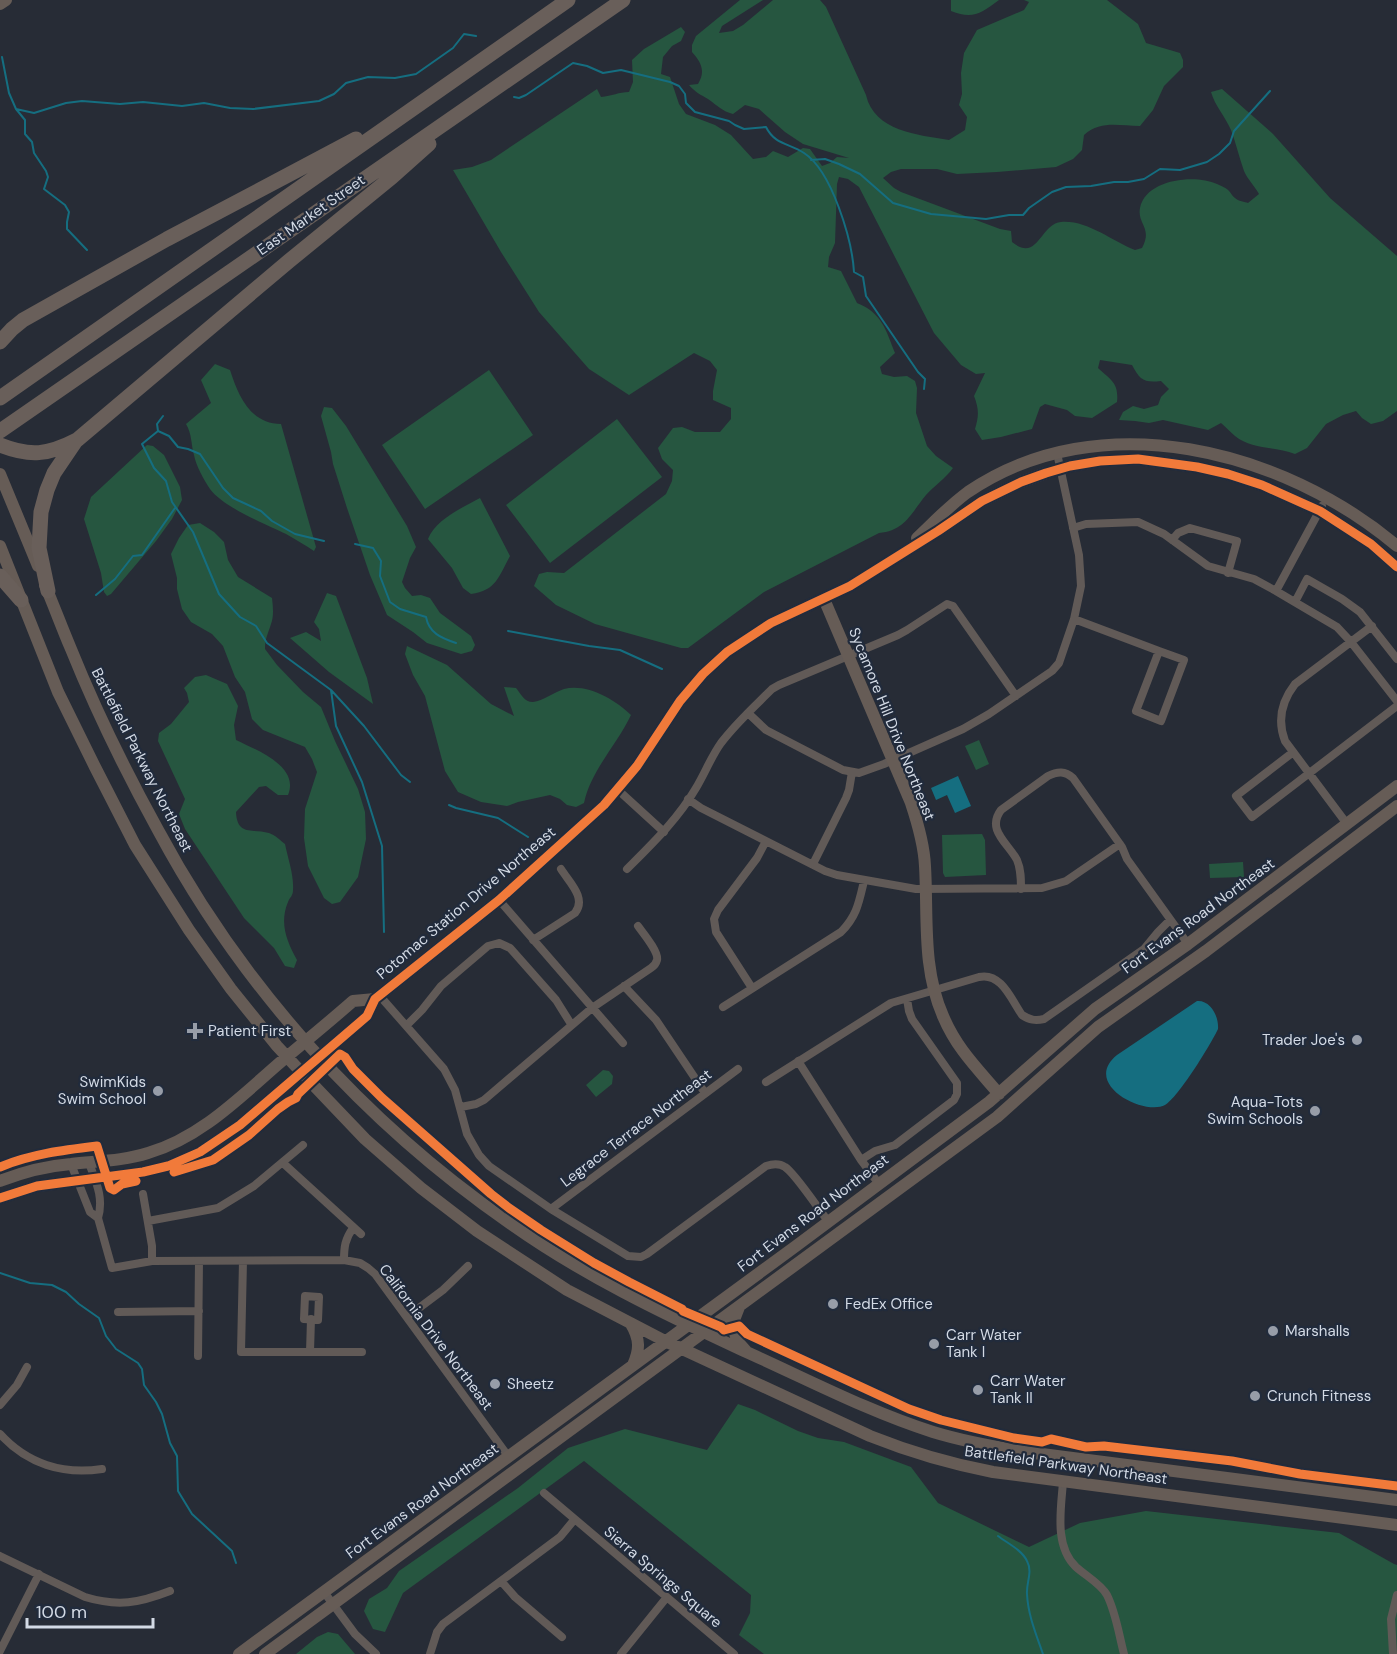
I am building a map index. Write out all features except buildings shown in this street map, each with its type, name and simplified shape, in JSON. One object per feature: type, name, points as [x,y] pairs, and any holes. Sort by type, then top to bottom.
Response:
[{"type":"highway","name":"East Market Street","points":[[0,398],[568,0]]},
{"type":"highway","name":"East Market Street","points":[[0,431],[623,0]]},
{"type":"highway","points":[[0,445],[16,452],[48,452],[77,440],[280,268],[392,177],[476,101]]},
{"type":"highway","points":[[0,342],[12,328],[23,320],[167,239],[417,107]]},
{"type":"highway","points":[[0,324],[23,320]]},
{"type":"highway","points":[[48,591],[39,548],[41,512],[54,473],[77,440]]},
{"type":"highway","points":[[0,576],[21,600]]},
{"type":"main road","points":[[0,4],[6,0]]},
{"type":"main road","name":"Potomac Station Drive Northeast","points":[[897,557],[968,492],[1028,462],[1057,453],[1111,444],[1183,448],[1245,462],[1275,473],[1326,498],[1369,524],[1397,546]]},
{"type":"main road","name":"Potomac Station Drive Northeast","points":[[0,1198],[37,1186],[143,1172],[168,1166],[200,1152],[240,1125],[367,1016],[377,997],[499,900],[604,805],[637,766],[680,700],[727,652],[771,623],[850,586],[982,501],[1021,482],[1060,469],[1100,461],[1138,459],[1197,467],[1228,474],[1262,485],[1320,511],[1371,544],[1397,567]]},
{"type":"main road","name":"Battlefield Parkway Northeast","points":[[0,474],[71,651],[113,743],[159,833],[224,937],[304,1042],[393,1130],[479,1201],[522,1232],[586,1272],[643,1303],[886,1415],[935,1432],[979,1444],[1035,1453],[1397,1500]]},
{"type":"main road","points":[[0,546],[21,600]]},
{"type":"main road","name":"Sycamore Hill Drive Northeast","points":[[824,598],[911,803],[920,831],[925,864],[927,948],[934,991],[943,1016],[957,1042],[971,1063],[999,1094]]},
{"type":"main road","name":"Battlefield Parkway Northeast","points":[[21,600],[62,698],[135,845],[189,930],[231,989],[287,1057],[365,1139],[421,1188],[477,1231],[567,1290],[631,1324],[870,1436],[905,1449],[976,1469],[1397,1525]]},
{"type":"main road","name":"Fort Evans Road Northeast","points":[[238,1654],[879,1184],[999,1094],[1095,1009],[1188,944],[1397,786]]},
{"type":"main road","name":"Fort Evans Road Northeast","points":[[265,1654],[997,1117],[1098,1027],[1206,951],[1397,806]]},
{"type":"main road","name":"Potomac Station Drive Northeast","points":[[0,1181],[26,1172],[132,1157],[169,1145],[196,1131],[227,1109],[353,1001],[377,997]]},
{"type":"main road","points":[[739,1307],[732,1325],[738,1342],[746,1352]]},
{"type":"main road","points":[[631,1324],[639,1346],[633,1365]]},
{"type":"main road","points":[[450,1518],[507,1467],[508,1456]]},
{"type":"street","points":[[748,713],[766,730],[843,770],[868,771],[963,729],[1044,677],[1059,663],[1079,601],[1082,570],[1057,453]]},
{"type":"street","points":[[1276,591],[1326,498]]},
{"type":"street","points":[[1073,528],[1086,524],[1138,522],[1172,540],[1208,566],[1254,579],[1276,591],[1329,621],[1351,642],[1397,704],[1252,817],[1236,796],[1292,753]]},
{"type":"street","points":[[1172,540],[1178,533],[1190,528],[1237,541],[1228,573]]},
{"type":"street","points":[[1295,602],[1307,579],[1353,607],[1372,626],[1397,659]]},
{"type":"street","points":[[627,869],[663,832],[688,800],[720,744],[748,713],[779,685],[907,630],[944,605],[950,604],[1016,696]]},
{"type":"street","points":[[1074,619],[1184,660],[1161,721],[1136,711],[1159,651]]},
{"type":"street","points":[[1347,824],[1292,753],[1285,741],[1280,722],[1281,712],[1288,693],[1295,684],[1372,626]]},
{"type":"street","points":[[813,864],[846,798],[852,772]]},
{"type":"street","points":[[1021,889],[1020,870],[1016,859],[997,833],[995,822],[1001,810],[1054,773],[1066,773],[1073,778],[1188,944]]},
{"type":"street","points":[[618,790],[663,832]]},
{"type":"street","points":[[688,800],[837,875],[895,887],[1042,888],[1066,881],[1120,844]]},
{"type":"street","points":[[752,988],[716,932],[714,919],[718,910],[757,858],[766,841]]},
{"type":"street","points":[[533,940],[579,909],[579,898],[561,869]]},
{"type":"street","points":[[723,1007],[841,932],[859,906],[864,880]]},
{"type":"street","points":[[499,900],[623,1043]]},
{"type":"street","points":[[766,1082],[891,1004],[979,976],[985,975],[996,979],[1022,1015],[1032,1021],[1044,1019],[1144,949],[1170,920]]},
{"type":"street","points":[[461,1107],[484,1100],[571,1024],[656,964],[658,958],[656,953],[638,926]]},
{"type":"street","points":[[407,1025],[441,986],[488,946],[500,943],[510,948],[556,1000],[571,1024]]},
{"type":"street","points":[[624,986],[656,1020],[705,1093]]},
{"type":"street","points":[[377,997],[407,1025],[444,1069],[455,1090],[467,1134],[479,1155],[489,1166],[551,1209],[628,1256],[641,1257],[647,1254],[766,1166],[778,1164],[789,1171],[828,1221]]},
{"type":"street","points":[[861,1160],[875,1151],[895,1145],[954,1100],[957,1094],[957,1083],[912,1019],[907,999]]},
{"type":"street","points":[[798,1061],[861,1160],[879,1184]]},
{"type":"street","name":"Legrace Terrace Northeast","points":[[551,1209],[738,1069]]},
{"type":"street","points":[[148,1221],[218,1208],[254,1186],[303,1145]]},
{"type":"street","points":[[71,1164],[90,1212],[98,1218],[101,1208],[100,1198],[89,1163]]},
{"type":"street","points":[[283,1163],[361,1234]]},
{"type":"street","points":[[143,1194],[152,1246],[152,1261]]},
{"type":"street","name":"California Drive Northeast","points":[[98,1218],[112,1268],[152,1261],[344,1260],[360,1263],[375,1274],[508,1456]]},
{"type":"street","points":[[344,1260],[347,1237],[353,1228]]},
{"type":"street","points":[[198,1356],[200,1261]]},
{"type":"street","points":[[243,1261],[241,1352],[362,1352]]},
{"type":"street","points":[[407,1317],[443,1290],[468,1266]]},
{"type":"street","points":[[118,1312],[199,1311]]},
{"type":"street","points":[[310,1352],[311,1319]]},
{"type":"street","points":[[0,1405],[17,1385],[27,1366]]},
{"type":"street","points":[[0,1434],[19,1452],[45,1465],[76,1471],[102,1469]]},
{"type":"street","points":[[1063,1482],[1061,1537],[1067,1555],[1074,1565],[1106,1593],[1114,1612],[1124,1654]]},
{"type":"street","name":"Sierra Springs Square","points":[[543,1493],[734,1654]]},
{"type":"street","points":[[430,1654],[437,1632],[443,1624],[560,1536],[574,1520]]},
{"type":"street","points":[[0,1556],[85,1597],[113,1603],[141,1601],[170,1591]]},
{"type":"street","points":[[0,1651],[39,1574]]},
{"type":"street","points":[[501,1581],[515,1597],[562,1637]]},
{"type":"street","points":[[324,1592],[355,1634],[376,1654]]},
{"type":"street","points":[[1393,1654],[1395,1643],[1391,1619],[1397,1595]]},
{"type":"street","points":[[621,1654],[667,1598]]},
{"type":"green space","points":[[740,0],[763,0],[722,26],[719,33],[733,31],[743,25],[773,0],[820,0],[826,7],[871,107],[878,117],[888,124],[911,133],[949,140],[965,130],[967,117],[959,105],[962,94],[961,73],[964,53],[977,30],[1024,10],[1029,2],[1024,0],[1107,0],[1138,24],[1146,43],[1180,53],[1183,60],[1183,67],[1164,86],[1153,110],[1140,126],[1110,125],[1090,130],[1084,135],[1082,150],[1073,159],[1056,167],[957,174],[937,169],[901,169],[883,178],[901,192],[1011,231],[1012,242],[1021,247],[1028,248],[1033,245],[1054,224],[1071,222],[1081,224],[1135,250],[1142,248],[1146,236],[1140,213],[1144,198],[1161,185],[1172,181],[1197,179],[1208,181],[1225,188],[1236,199],[1248,203],[1259,194],[1244,171],[1231,130],[1211,92],[1222,89],[1273,134],[1330,198],[1397,256],[1397,411],[1383,421],[1371,424],[1356,411],[1343,415],[1326,424],[1307,448],[1295,454],[1249,444],[1235,436],[1221,423],[1208,430],[1163,420],[1149,423],[1119,420],[1123,412],[1133,406],[1144,409],[1158,405],[1161,397],[1169,389],[1161,381],[1143,379],[1132,365],[1100,360],[1098,368],[1115,386],[1117,402],[1092,418],[1075,416],[1067,410],[1045,404],[1040,407],[1032,429],[982,440],[975,429],[978,412],[974,396],[985,373],[976,374],[961,365],[934,333],[859,187],[848,179],[839,177],[835,243],[829,257],[828,267],[841,271],[857,303],[872,312],[882,323],[895,353],[880,367],[882,374],[894,377],[907,376],[915,381],[916,413],[927,446],[936,456],[953,468],[901,525],[888,532],[879,533],[764,592],[688,648],[595,624],[556,605],[534,586],[539,574],[564,573],[666,494],[672,481],[673,470],[662,459],[658,448],[673,428],[682,427],[695,432],[720,432],[731,419],[731,408],[713,400],[717,370],[710,361],[694,353],[629,395],[589,369],[539,312],[453,170],[472,167],[491,160],[597,89],[601,97],[629,92],[633,82],[632,60],[644,49],[681,27],[685,32],[681,41],[672,46],[663,57],[661,74],[670,77],[679,104],[686,114],[715,125],[731,135],[753,159],[766,157],[773,151],[788,157],[803,148],[810,149],[822,166],[837,157],[849,158],[803,144],[785,132],[759,109],[745,105],[733,114],[726,111],[689,85],[698,84],[702,75],[700,63],[692,52],[696,36]]},
{"type":"green space","points":[[951,0],[999,0],[982,12],[965,15],[951,11]]},
{"type":"green space","points":[[215,364],[230,370],[241,398],[253,414],[270,423],[281,424],[316,547],[314,551],[224,502],[210,489],[198,468],[186,424],[211,403],[201,380]]},
{"type":"green space","points":[[489,370],[533,435],[425,509],[382,445]]},
{"type":"green space","points":[[324,407],[332,408],[346,426],[407,526],[416,547],[402,582],[405,588],[412,596],[421,595],[430,598],[440,613],[471,636],[475,645],[472,651],[461,654],[427,643],[387,615],[370,575],[333,464],[321,416]]},
{"type":"green space","points":[[617,419],[662,477],[550,563],[506,505]]},
{"type":"green space","points":[[147,445],[153,446],[164,455],[180,487],[182,500],[156,541],[107,596],[84,519],[91,497]]},
{"type":"green space","points":[[480,498],[510,556],[491,586],[486,590],[471,594],[463,588],[452,568],[428,539],[443,520]]},
{"type":"green space","points":[[200,523],[224,542],[228,560],[238,577],[272,598],[273,618],[265,649],[303,692],[321,707],[358,789],[365,812],[366,839],[358,877],[340,902],[332,904],[324,898],[308,866],[304,838],[305,809],[317,772],[312,759],[305,747],[263,730],[252,719],[245,692],[235,677],[223,646],[212,634],[191,622],[182,609],[171,554],[188,525]]},
{"type":"green space","points":[[327,593],[336,596],[367,678],[373,704],[329,672],[290,638],[306,632],[321,641],[319,629],[314,622]]},
{"type":"green space","points":[[407,646],[447,665],[491,704],[514,716],[504,687],[516,688],[530,702],[541,700],[564,689],[582,688],[609,698],[631,715],[592,780],[584,803],[576,807],[567,805],[550,795],[507,806],[481,802],[458,792],[445,771],[425,696],[413,675],[405,654]]},
{"type":"green space","points":[[206,675],[227,684],[238,706],[234,725],[236,740],[274,760],[288,776],[290,785],[288,795],[278,795],[266,786],[259,787],[236,812],[239,825],[243,828],[269,833],[285,844],[293,884],[292,894],[285,910],[284,925],[287,939],[297,960],[294,968],[285,966],[274,948],[244,918],[185,829],[179,814],[185,799],[158,741],[159,733],[171,724],[189,702],[184,688],[195,677]]},
{"type":"green space","points":[[979,740],[989,764],[976,770],[965,746]]},
{"type":"green space","points":[[982,834],[985,840],[986,875],[945,877],[942,835]]},
{"type":"green space","points":[[1243,862],[1244,877],[1210,878],[1209,864]]},
{"type":"green space","points":[[603,1070],[609,1071],[613,1076],[612,1084],[596,1097],[586,1085]]},
{"type":"green space","points":[[738,1404],[798,1431],[818,1438],[844,1442],[911,1467],[938,1503],[1029,1547],[1080,1523],[1146,1511],[1339,1533],[1397,1565],[1397,1654],[764,1654],[739,1635],[750,1613],[751,1595],[584,1461],[403,1593],[385,1632],[373,1629],[364,1611],[369,1599],[387,1588],[399,1571],[518,1488],[568,1448],[625,1429],[707,1450]]},
{"type":"green space","points":[[328,1632],[338,1634],[355,1654],[296,1654],[317,1637]]},
{"type":"water","points":[[958,776],[971,806],[955,813],[947,795],[936,800],[931,788]]},
{"type":"water","points":[[1197,1001],[1206,1003],[1213,1010],[1218,1029],[1202,1058],[1178,1092],[1165,1105],[1155,1107],[1131,1102],[1120,1095],[1106,1077],[1108,1066],[1117,1055]]},
{"type":"waterway","points":[[16,109],[34,113],[66,103],[82,101],[120,104],[143,102],[182,106],[204,103],[230,108],[253,109],[319,101],[334,94],[346,83],[368,77],[395,78],[416,74],[453,48],[464,34],[476,36]]},
{"type":"waterway","points":[[2,57],[9,93],[16,109],[25,120],[25,134],[32,142],[34,153],[48,177],[44,189],[65,205],[69,212],[67,229],[87,250]]},
{"type":"waterway","points":[[514,97],[519,98],[526,95],[573,63],[603,73],[621,70],[679,86],[685,94],[686,103],[695,112],[729,121],[744,129],[766,127],[778,140],[804,153],[814,162],[832,190],[845,225],[854,272],[863,277],[866,296],[925,379],[924,389]]},
{"type":"waterway","points":[[811,160],[825,159],[839,164],[860,174],[893,203],[931,214],[986,219],[1023,215],[1052,192],[1066,187],[1128,182],[1144,179],[1160,169],[1180,170],[1207,162],[1230,143],[1234,131],[1270,91]]},
{"type":"waterway","points":[[163,416],[157,424],[158,431],[142,444],[154,468],[166,481],[172,502],[193,532],[219,594],[240,617],[256,626],[267,643],[331,690],[364,726],[401,775],[410,782]]},
{"type":"waterway","points":[[158,431],[169,436],[178,447],[200,454],[223,488],[233,498],[261,511],[272,521],[295,534],[324,541]]},
{"type":"waterway","points":[[96,595],[115,579],[133,556],[142,555],[175,508]]},
{"type":"waterway","points":[[355,544],[373,548],[381,561],[380,576],[390,602],[400,609],[426,617],[436,634],[456,643]]},
{"type":"waterway","points":[[508,631],[620,650],[662,669]]},
{"type":"waterway","points":[[331,690],[336,726],[362,782],[382,846],[384,932]]},
{"type":"waterway","points":[[449,805],[498,818],[528,837]]},
{"type":"waterway","points":[[0,1273],[30,1283],[52,1285],[66,1292],[99,1318],[106,1336],[116,1349],[138,1363],[142,1369],[144,1385],[162,1414],[170,1443],[177,1456],[178,1491],[192,1514],[232,1551],[236,1563]]},
{"type":"waterway","points":[[998,1536],[1022,1553],[1029,1565],[1028,1602],[1043,1654]]},
{"type":"cycle path","points":[[0,1198],[37,1186],[143,1172],[168,1166],[200,1152],[240,1125],[367,1016],[375,999],[499,900],[604,805],[637,766],[680,701],[703,674],[727,652],[771,623],[850,586],[982,501],[1021,482],[1070,466],[1100,461],[1138,459],[1197,467],[1228,474],[1262,485],[1320,511],[1371,544],[1397,567]]},
{"type":"cycle path","points":[[174,1172],[213,1160],[249,1135],[278,1109],[296,1098],[340,1054],[382,1098],[491,1194],[541,1230],[594,1263],[683,1311],[724,1330],[739,1326],[747,1334],[909,1409],[941,1420],[1014,1438],[1042,1442],[1051,1439],[1086,1447],[1104,1446],[1232,1461],[1300,1474],[1397,1486]]},
{"type":"cycle path","points":[[0,1167],[36,1156],[97,1146],[110,1188],[114,1190],[122,1184],[136,1181]]},
{"type":"place","name":"Patient First","points":[[195,1031]]},
{"type":"place","name":"Trader Joe's","points":[[1357,1040]]},
{"type":"place","name":"SwimKids Swim School","points":[[158,1091]]},
{"type":"place","name":"Aqua-Tots Swim Schools","points":[[1315,1111]]},
{"type":"place","name":"FedEx Office","points":[[833,1304]]},
{"type":"place","name":"Marshalls","points":[[1273,1331]]},
{"type":"place","name":"Carr Water Tank I","points":[[934,1344]]},
{"type":"place","name":"Sheetz","points":[[495,1384]]},
{"type":"place","name":"Carr Water Tank II","points":[[978,1390]]},
{"type":"place","name":"Crunch Fitness","points":[[1255,1396]]}]
